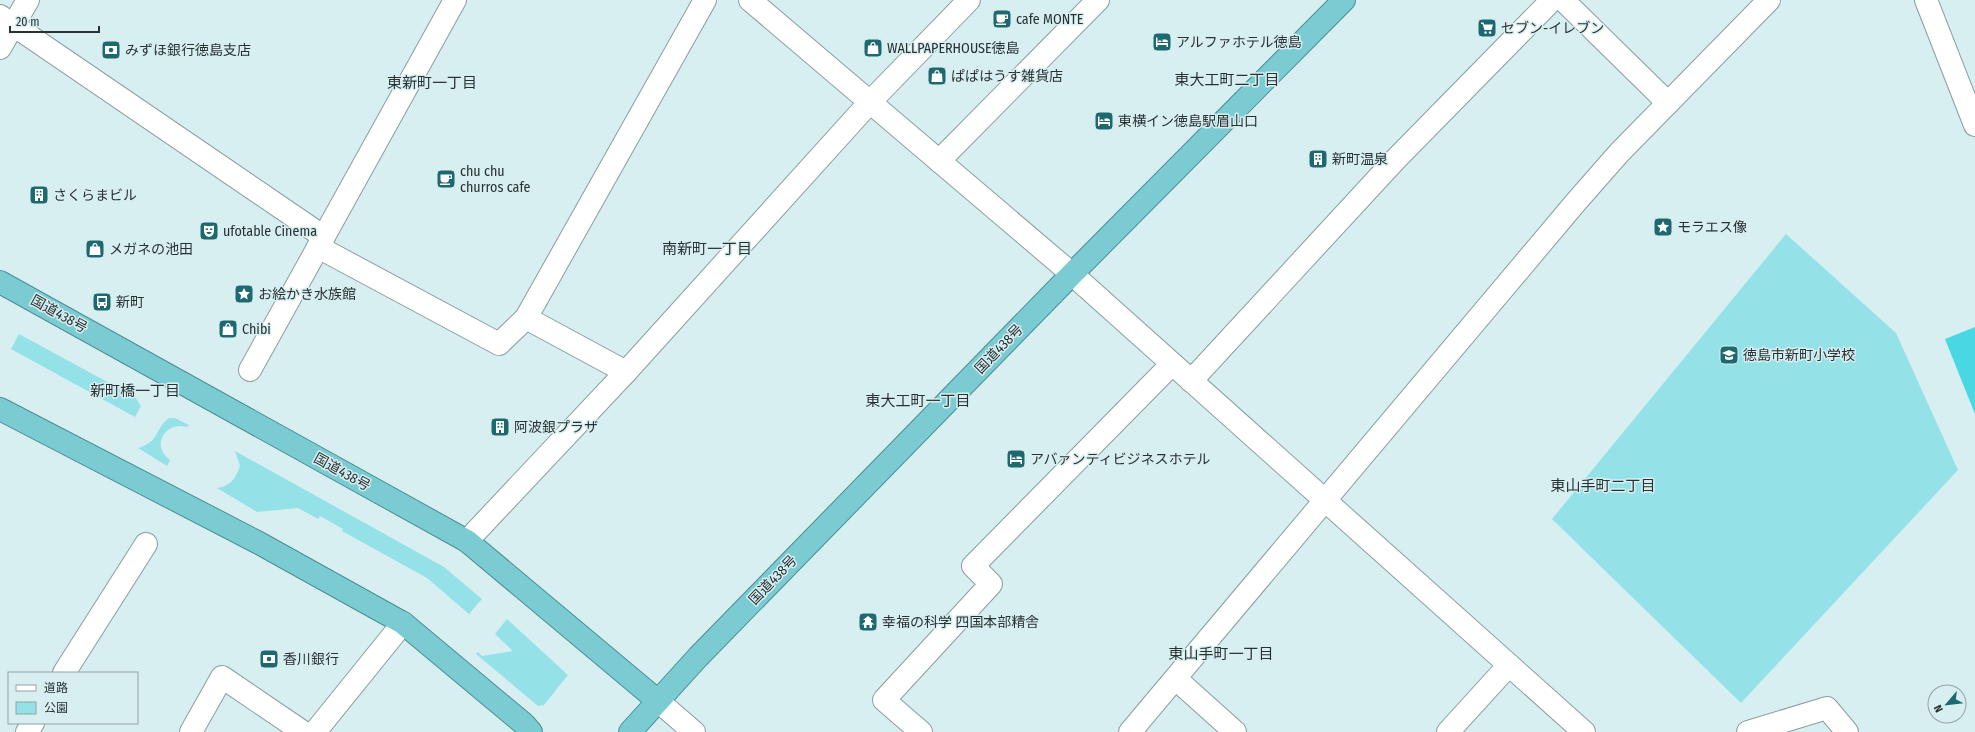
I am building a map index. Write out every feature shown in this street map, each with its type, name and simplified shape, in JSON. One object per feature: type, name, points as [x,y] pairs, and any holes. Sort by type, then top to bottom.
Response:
[{"type":"highway","name":"国道438号","points":[[630,732],[698,657],[1072,274],[1344,0]]},
{"type":"highway","name":"国道438号","points":[[0,282],[467,541],[658,701]]},
{"type":"highway","points":[[0,409],[259,543],[403,623],[524,724],[530,732]]},
{"type":"street","points":[[0,48],[6,21],[28,0]]},
{"type":"street","points":[[250,370],[455,0]]},
{"type":"street","points":[[6,21],[321,242],[499,344],[526,318],[705,0]]},
{"type":"street","points":[[750,0],[1072,274],[1584,732]]},
{"type":"street","points":[[467,541],[626,372],[870,102],[969,0]]},
{"type":"street","points":[[939,161],[1098,0]]},
{"type":"street","points":[[1191,381],[1396,160],[1552,0]]},
{"type":"street","points":[[1563,0],[1668,103]]},
{"type":"street","points":[[1130,732],[1326,501],[1576,202],[1619,153],[1769,0]]},
{"type":"street","points":[[1926,0],[1975,125]]},
{"type":"street","points":[[526,318],[626,372]]},
{"type":"street","points":[[921,732],[884,700],[992,584],[973,566],[1172,364]]},
{"type":"street","points":[[65,672],[146,544]]},
{"type":"street","points":[[315,732],[403,623]]},
{"type":"street","points":[[1448,732],[1509,665]]},
{"type":"street","points":[[191,732],[222,677],[303,732]]},
{"type":"street","points":[[1176,679],[1235,732]]},
{"type":"street","points":[[658,701],[694,732]]},
{"type":"street","points":[[1748,732],[1827,708],[1847,732]]},
{"type":"green space","points":[[1786,234],[1896,333],[1958,470],[1741,703],[1552,519]]},
{"type":"green space","points":[[19,334],[135,397],[141,406],[135,417],[11,349]]},
{"type":"green space","points":[[169,418],[175,418],[189,425],[187,427],[179,426],[173,428],[167,431],[163,436],[161,448],[170,460],[167,466],[138,448],[150,442],[164,422]]},
{"type":"green space","points":[[235,451],[444,567],[482,599],[469,614],[427,578],[342,531],[343,529],[320,516],[318,519],[298,508],[257,512],[217,488],[229,484],[236,475],[240,466]]},
{"type":"green space","points":[[507,619],[568,675],[544,705],[538,706],[476,654],[478,652],[482,656],[513,651],[495,634]]},
{"type":"shaded area","points":[[1975,327],[1975,414],[1945,339]]},
{"type":"place","name":"cafe MONTE","points":[[1002,19]]},
{"type":"place","name":"セブン-イレブン","points":[[1487,28]]},
{"type":"place","name":"アルファホテル徳島","points":[[1162,42]]},
{"type":"place","name":"WALLPAPERHOUSE徳島","points":[[873,48]]},
{"type":"place","name":"みずほ銀行徳島支店","points":[[111,50]]},
{"type":"place","name":"ぱぱはうす雑貨店","points":[[937,76]]},
{"type":"place","name":"東横イン徳島駅眉山口","points":[[1104,121]]},
{"type":"place","name":"新町温泉","points":[[1318,159]]},
{"type":"place","name":"chu chu churros cafe","points":[[446,179]]},
{"type":"place","name":"さくらまビル","points":[[39,195]]},
{"type":"place","name":"モラエス像","points":[[1663,227]]},
{"type":"place","name":"ufotable Cinema","points":[[209,231]]},
{"type":"place","name":"メガネの池田","points":[[95,249]]},
{"type":"place","name":"お絵かき水族館","points":[[244,294]]},
{"type":"place","name":"新町","points":[[102,302]]},
{"type":"place","name":"Chibi","points":[[228,329]]},
{"type":"place","name":"徳島市新町小学校","points":[[1729,355]]},
{"type":"place","name":"阿波銀プラザ","points":[[500,427]]},
{"type":"place","name":"アバァンティビジネスホテル","points":[[1016,459]]},
{"type":"place","name":"幸福の科学 四国本部精舎","points":[[868,622]]},
{"type":"place","name":"香川銀行","points":[[269,659]]},
{"type":"district","name":"東大工町二丁目","points":[[1227,80]]},
{"type":"district","name":"東新町一丁目","points":[[432,83]]},
{"type":"district","name":"南新町一丁目","points":[[707,249]]},
{"type":"district","name":"新町橋一丁目","points":[[135,391]]},
{"type":"district","name":"東大工町一丁目","points":[[918,401]]},
{"type":"district","name":"東山手町二丁目","points":[[1603,486]]},
{"type":"district","name":"東山手町一丁目","points":[[1221,654]]}]
